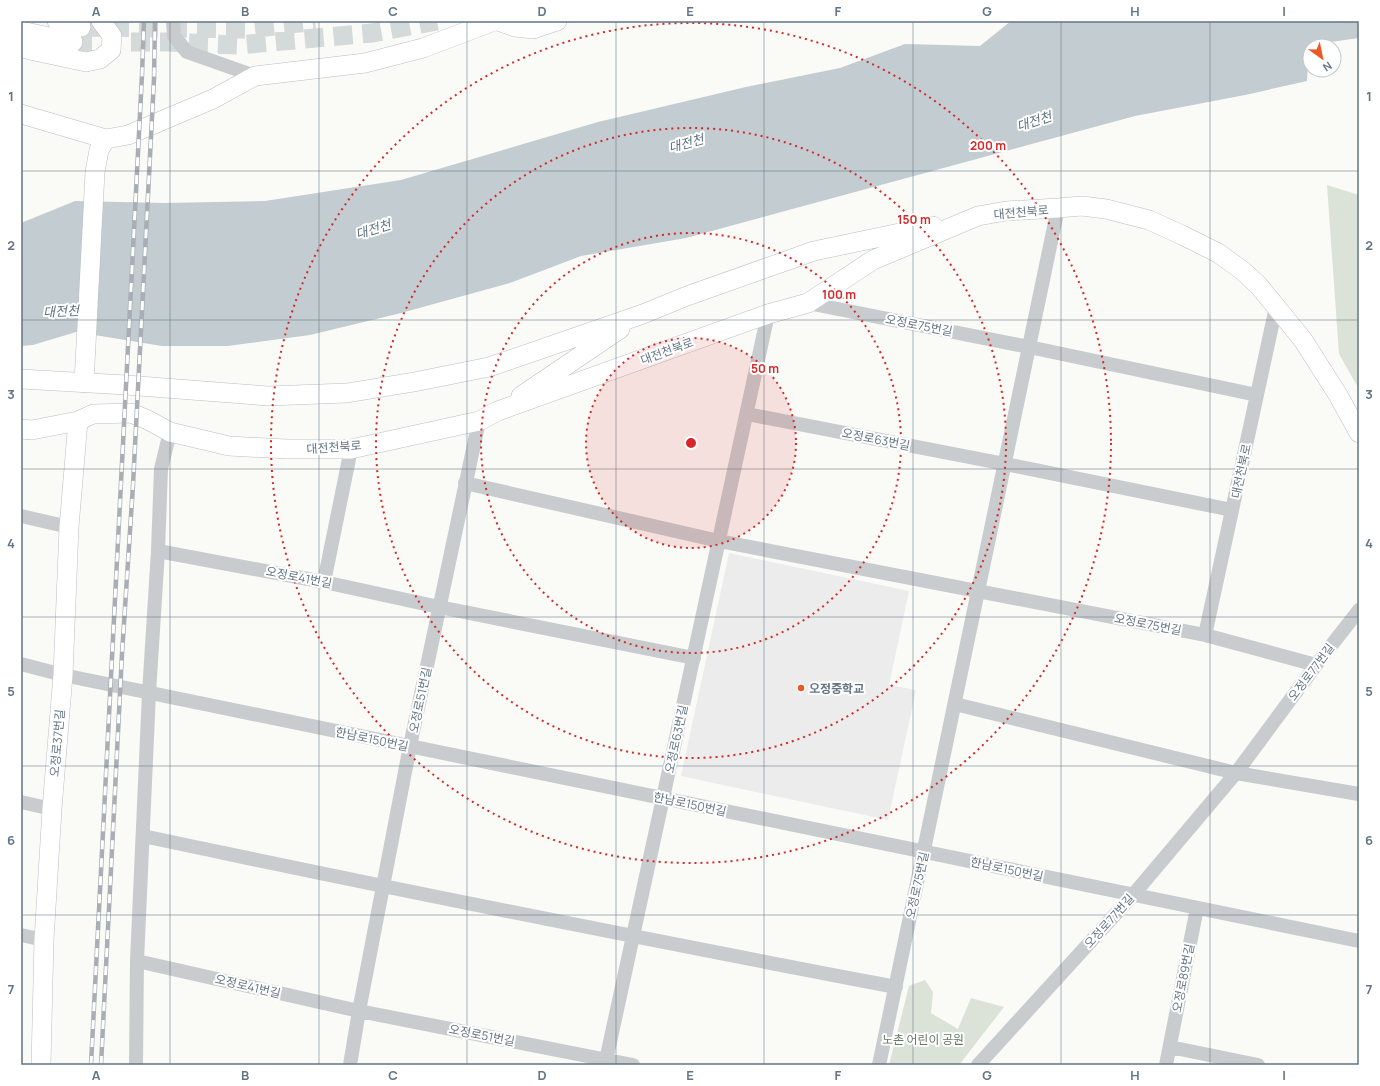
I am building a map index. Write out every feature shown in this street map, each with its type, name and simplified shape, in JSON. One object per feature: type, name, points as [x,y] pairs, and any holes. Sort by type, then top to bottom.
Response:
[{"type":"main road","points":[[21,31],[77,34],[57,21]]},
{"type":"main road","points":[[21,48],[86,62],[100,60],[111,50],[112,36],[101,21]]},
{"type":"main road","points":[[21,114],[106,139],[128,135],[213,99],[256,76],[365,63],[424,48],[494,21]]},
{"type":"main road","points":[[498,21],[515,27],[533,29],[557,21]]},
{"type":"main road","points":[[21,58],[44,54]]},
{"type":"main road","points":[[84,383],[85,338],[95,172],[99,150],[106,139]]},
{"type":"main road","name":"대전천북로","points":[[21,428],[32,430],[78,421],[93,414],[131,413],[170,432],[229,446],[287,449],[351,448],[479,421],[498,411],[768,314],[808,303],[873,260],[978,216],[1006,211],[1082,206],[1106,209],[1149,220],[1218,253],[1243,271],[1259,286],[1303,340],[1338,395],[1359,433]]},
{"type":"main road","points":[[21,378],[268,396],[347,393],[414,382],[489,367],[643,314],[688,296],[814,251],[978,216]]},
{"type":"main road","points":[[498,411],[643,314]]},
{"type":"main road","name":"오정로37번길","points":[[41,1065],[44,940],[52,809],[63,675],[69,526],[78,421]]},
{"type":"street","points":[[173,21],[174,36],[187,52],[256,76]]},
{"type":"street","name":"오정로75번길","points":[[880,1065],[1058,208]]},
{"type":"street","name":"오정로75번길","points":[[808,303],[1030,346],[1257,395]]},
{"type":"street","name":"대전천북로","points":[[1205,635],[1276,307]]},
{"type":"street","name":"오정로63번길","points":[[605,1062],[768,314]]},
{"type":"street","name":"오정로63번길","points":[[746,414],[1005,464]]},
{"type":"street","name":"오정로51번길","points":[[350,1065],[410,746],[479,421]]},
{"type":"street","points":[[136,1065],[137,961],[142,836],[158,551],[161,469],[170,432]]},
{"type":"street","points":[[324,582],[351,448]]},
{"type":"street","points":[[1005,464],[1232,510]]},
{"type":"street","points":[[465,482],[719,541],[979,590]]},
{"type":"street","points":[[21,516],[69,526]]},
{"type":"street","name":"오정로41번길","points":[[158,551],[324,582],[439,608]]},
{"type":"street","name":"오정로75번길","points":[[979,590],[1205,635],[1316,665]]},
{"type":"street","points":[[439,608],[694,658]]},
{"type":"street","name":"오정로77번길","points":[[978,1065],[1133,895],[1236,773],[1359,610]]},
{"type":"street","name":"한남로150번길","points":[[21,664],[63,675],[149,693],[1359,942]]},
{"type":"street","points":[[955,704],[1236,773],[1359,794]]},
{"type":"street","points":[[21,802],[52,809]]},
{"type":"street","points":[[142,836],[383,887],[633,937],[896,987]]},
{"type":"street","name":"오정로89번길","points":[[1166,1065],[1197,908]]},
{"type":"street","points":[[21,935],[44,940]]},
{"type":"street","name":"오정로41번길","points":[[137,961],[359,1011]]},
{"type":"street","name":"오정로51번길","points":[[359,1011],[605,1062]]},
{"type":"street","points":[[1170,1047],[1258,1065]]},
{"type":"street","points":[[605,1062],[633,1065]]},
{"type":"shaded area","name":"오정중학교","points":[[729,553],[909,591],[889,685],[916,690],[888,820],[681,776]]},
{"type":"green space","points":[[1327,185],[1359,195],[1359,389],[1339,354]]},
{"type":"green space","name":"노촌 어린이 공원","points":[[925,980],[933,992],[931,1013],[958,1029],[971,998],[1004,1007],[959,1065],[889,1065],[909,986]]},
{"type":"water","name":"대전천","points":[[1011,21],[1359,21],[1359,38],[1342,40],[1342,38],[1302,38],[1302,78],[1307,78],[1307,81],[1245,95],[1135,116],[686,238],[581,256],[510,283],[401,313],[310,335],[227,346],[162,346],[76,332],[33,345],[21,346],[21,223],[75,201],[164,203],[265,201],[401,180],[598,122],[746,87],[840,68],[905,44],[980,46]]},
{"type":"tunnel","points":[[81,27],[249,29],[315,21]]},
{"type":"tunnel","points":[[73,42],[168,42],[238,45],[372,33],[437,21]]},
{"type":"railway","points":[[91,1065],[144,21]]},
{"type":"railway","points":[[101,1065],[122,654],[133,485],[154,79],[155,21]]},
{"type":"place","name":"오정중학교","points":[[801,688]]}]
